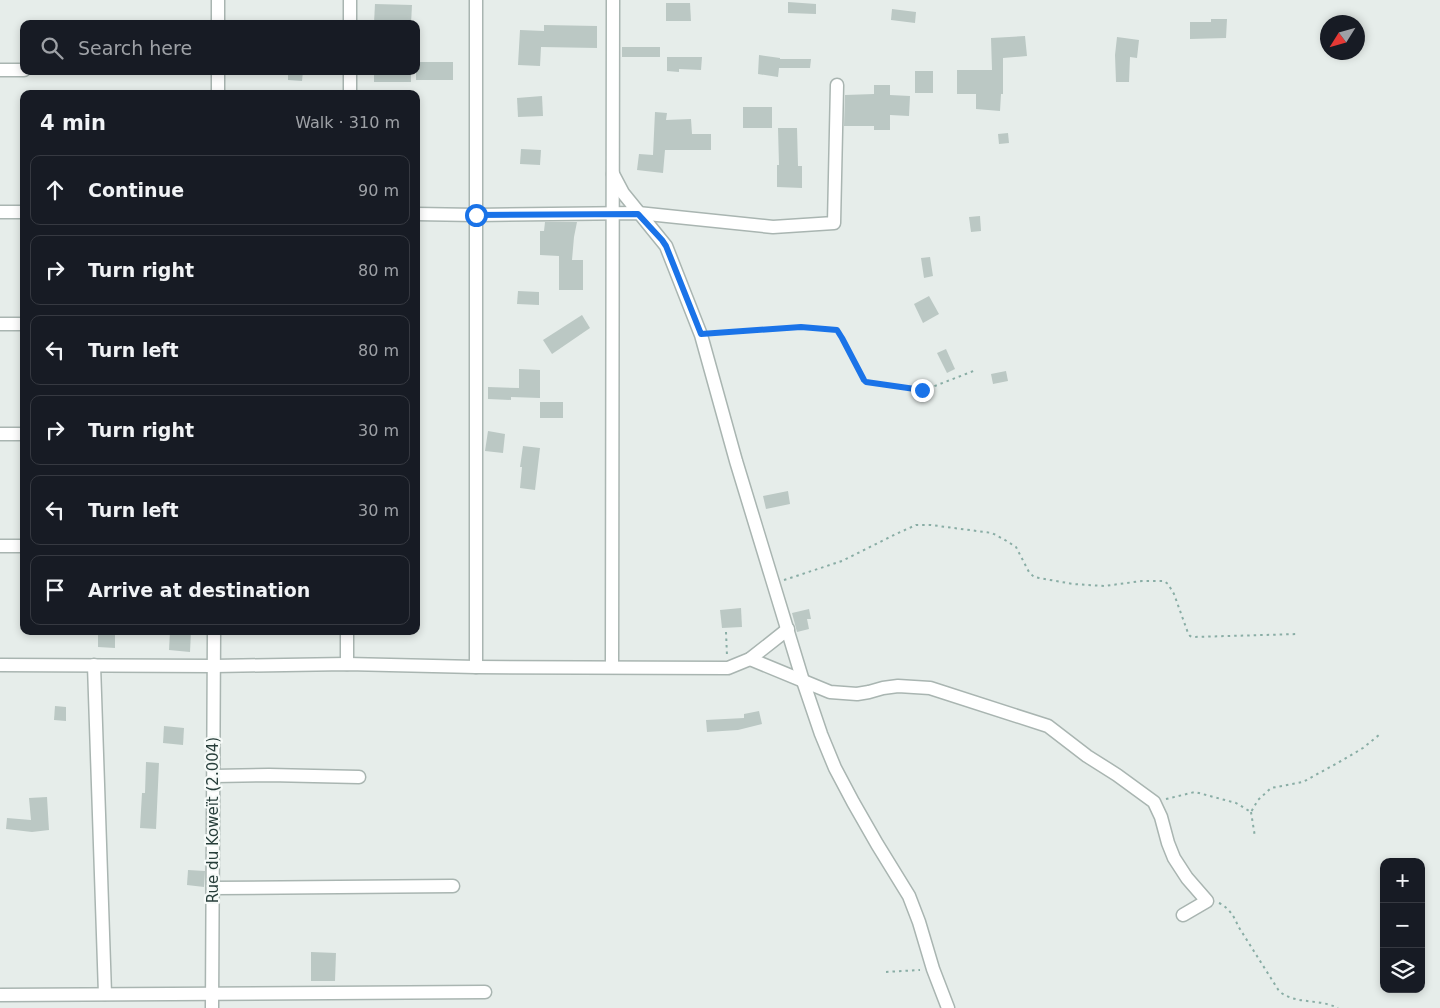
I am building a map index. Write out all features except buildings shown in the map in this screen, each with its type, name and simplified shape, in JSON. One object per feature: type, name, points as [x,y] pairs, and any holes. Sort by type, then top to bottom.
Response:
[{"type":"street","points":[[218,0],[218,20]]},
{"type":"street","points":[[350,0],[350,20]]},
{"type":"street","points":[[476,0],[476,667]]},
{"type":"street","points":[[612,667],[613,0]]},
{"type":"street","points":[[0,70],[20,70]]},
{"type":"street","points":[[218,75],[218,90]]},
{"type":"street","points":[[350,75],[350,90]]},
{"type":"street","points":[[420,214],[638,214],[773,227],[834,223],[837,85]]},
{"type":"street","points":[[613,174],[623,193],[638,214],[666,246],[701,334],[736,461],[821,734],[835,768],[877,844],[909,896],[948,1008]]},
{"type":"street","points":[[0,212],[20,212]]},
{"type":"street","points":[[0,324],[20,324]]},
{"type":"street","points":[[0,434],[20,434]]},
{"type":"street","points":[[0,546],[20,546]]},
{"type":"street","points":[[0,664],[214,666],[347,664],[476,667],[728,668],[750,659],[788,629]]},
{"type":"street","name":"Rue du Koweït (2.004)","points":[[212,1008],[214,635]]},
{"type":"street","points":[[347,635],[347,664]]},
{"type":"street","points":[[750,659],[830,692],[857,694],[898,686],[930,688],[1048,726],[1087,756],[1131,784],[1154,802],[1161,817],[1174,858],[1207,900],[1183,915]]},
{"type":"street","points":[[94,665],[105,994]]},
{"type":"street","points":[[214,776],[268,775],[359,778]]},
{"type":"street","points":[[213,888],[453,886]]},
{"type":"street","points":[[0,995],[485,992]]},
{"type":"path","points":[[701,334],[801,327],[837,330],[866,382],[922,390],[976,370]]},
{"type":"path","points":[[774,584],[842,562],[896,534],[916,526],[931,525],[992,533],[1016,548],[1029,572],[1034,577],[1073,584],[1104,586],[1164,581],[1168,584],[1190,636],[1193,637],[1298,634]]},
{"type":"path","points":[[726,632],[728,668]]},
{"type":"path","points":[[1255,837],[1251,812],[1258,800],[1271,788],[1303,782],[1363,748],[1379,735]]},
{"type":"path","points":[[1154,802],[1195,792],[1236,803],[1251,812]]},
{"type":"path","points":[[1207,900],[1221,904],[1229,910],[1279,991],[1286,997],[1338,1008]]},
{"type":"path","points":[[886,972],[933,969]]},
{"type":"route","points":[[476,215],[638,214],[666,246],[701,334],[801,327],[837,330],[866,382],[922,390]]}]
